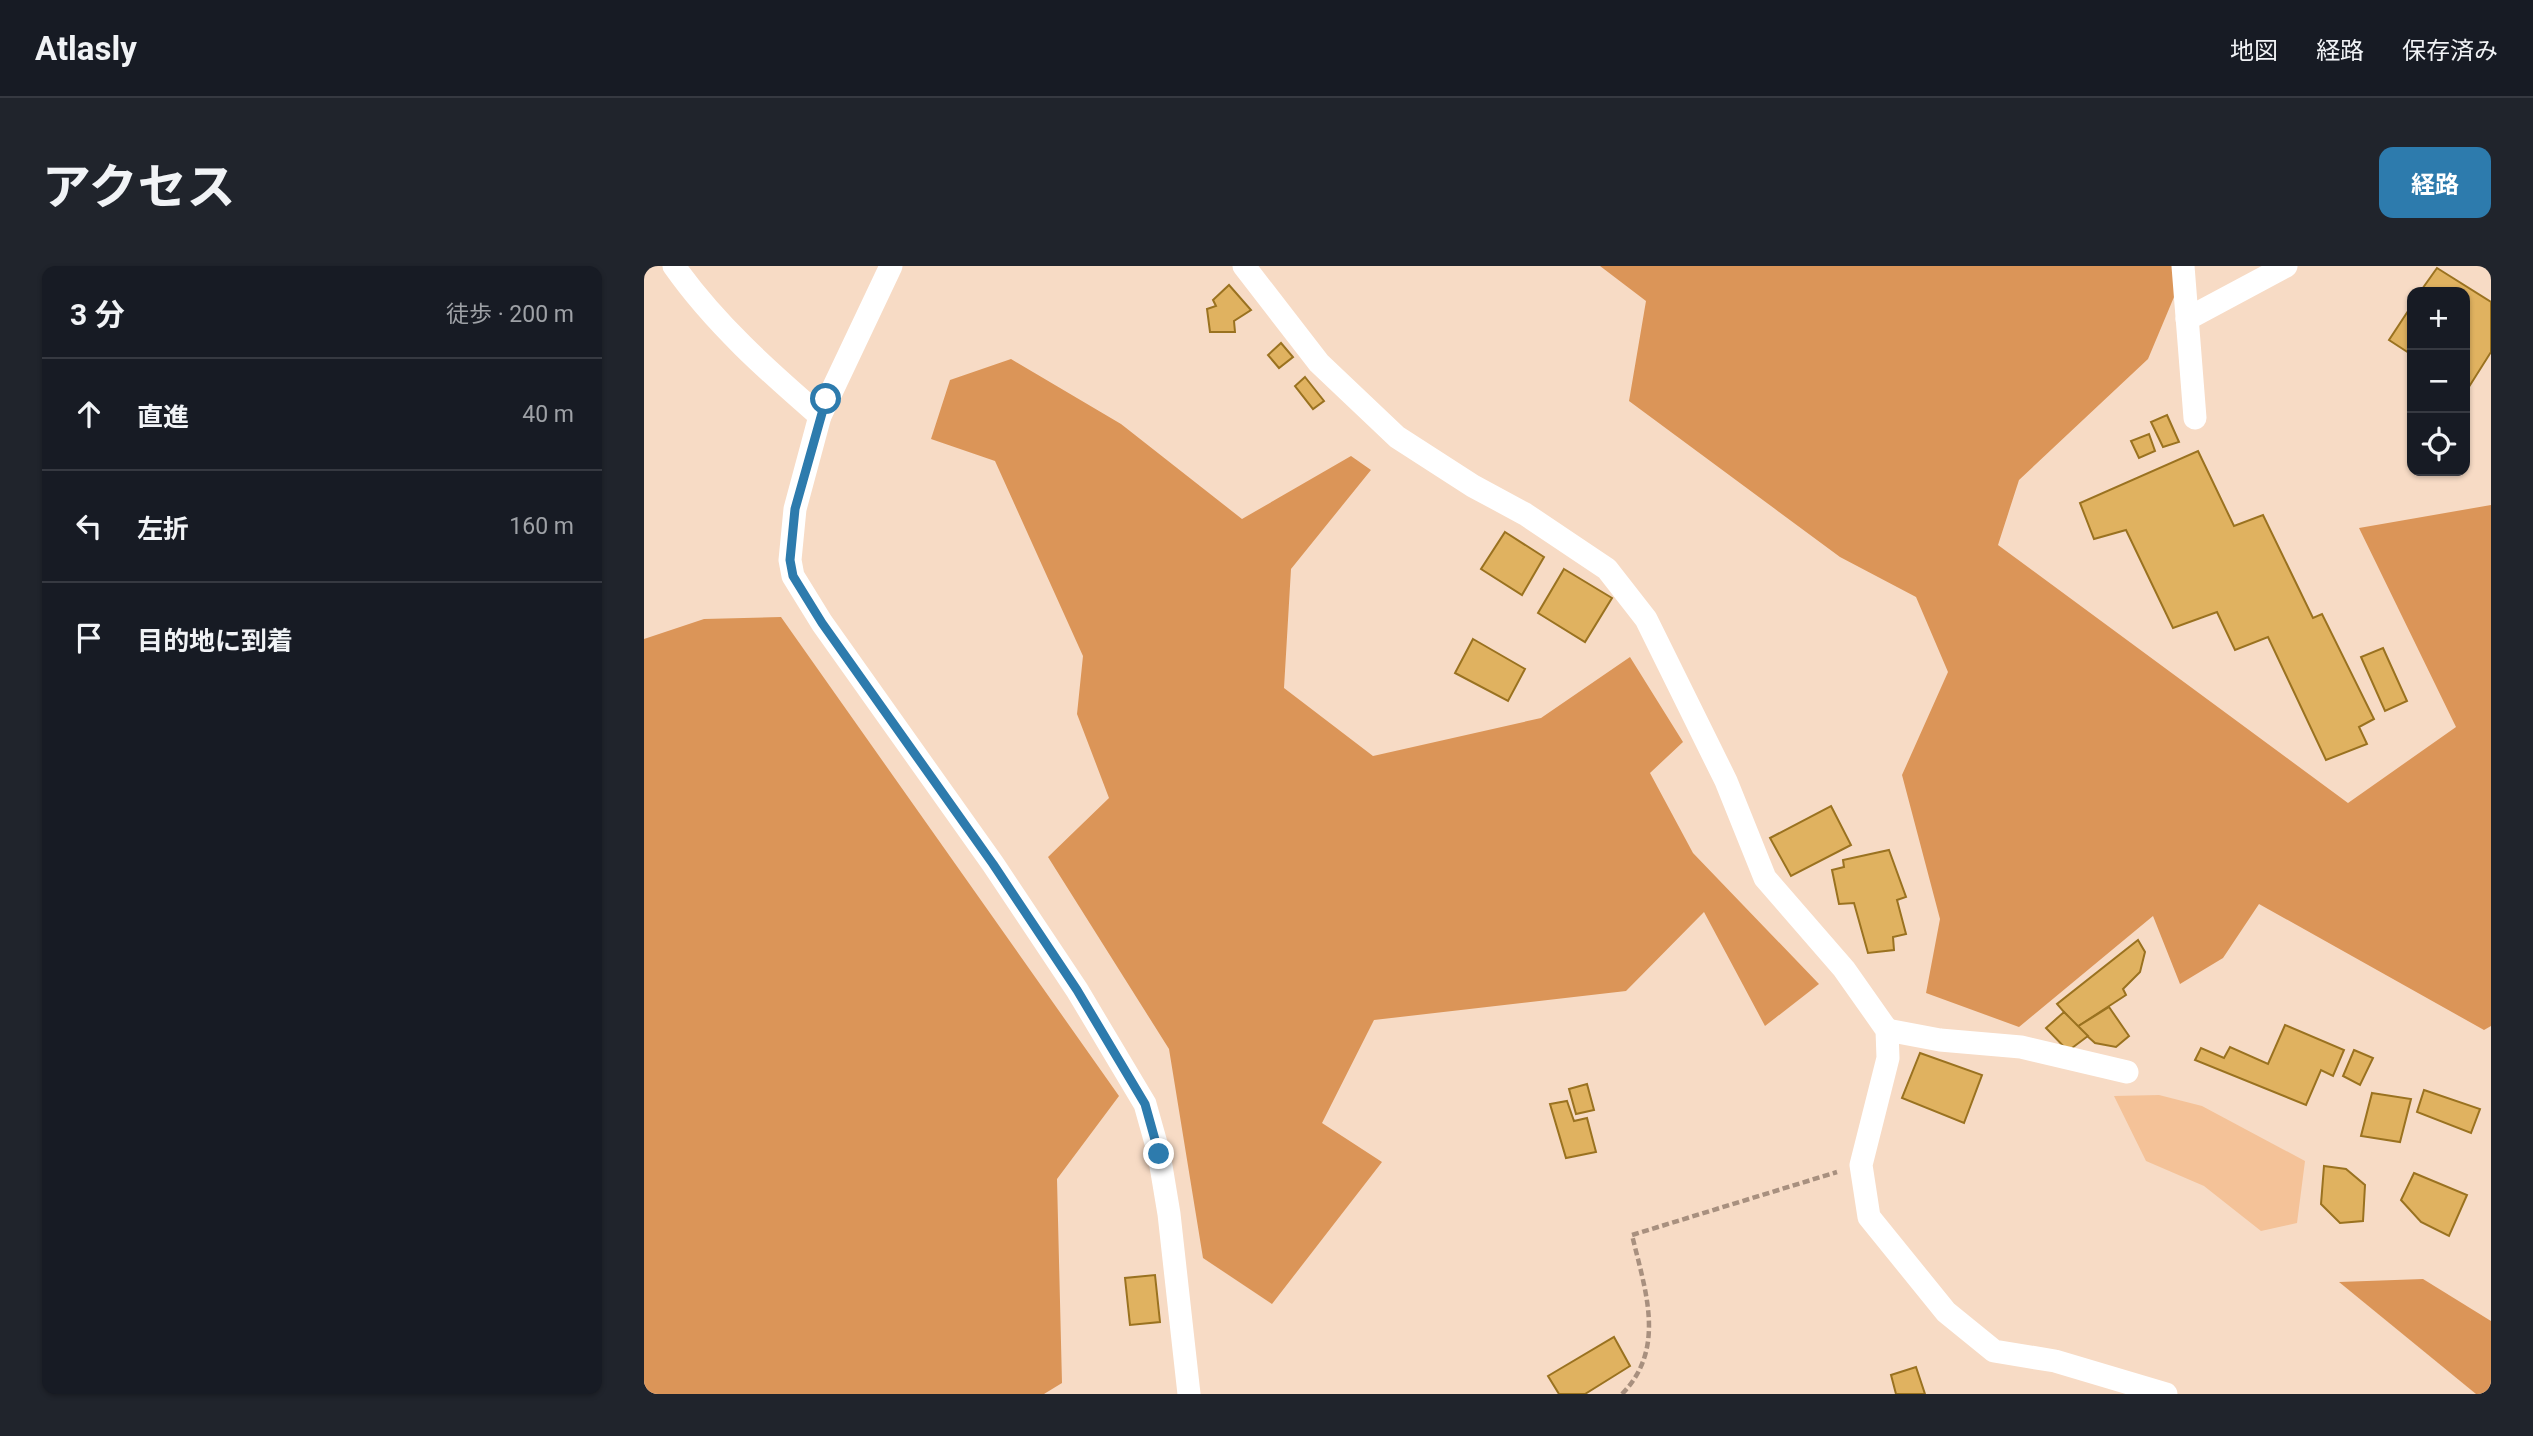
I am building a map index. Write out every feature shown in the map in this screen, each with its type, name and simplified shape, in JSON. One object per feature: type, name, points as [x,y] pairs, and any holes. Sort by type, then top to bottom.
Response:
[{"type":"street","points":[[674,266],[693,293],[738,340],[820,416]]},
{"type":"street","points":[[891,266],[820,416],[795,509],[790,560],[793,576],[829,632],[993,864],[1077,990],[1145,1104],[1159,1154],[1169,1214],[1189,1394]]},
{"type":"street","points":[[1244,266],[1319,363],[1397,437],[1608,569],[1646,619],[1726,781],[1765,878],[1844,969],[1887,1030],[1888,1058],[1861,1164],[1869,1217],[1946,1312],[1994,1351],[2055,1361],[2166,1394]]},
{"type":"street","points":[[2183,266],[2195,418]]},
{"type":"street","points":[[2187,319],[2286,266]]},
{"type":"street","points":[[1887,1030],[1940,1040],[2021,1047],[2127,1072]]},
{"type":"path","points":[[1622,1394],[1637,1379],[1650,1344],[1647,1299],[1632,1235],[1861,1164]]},
{"type":"shaded area","points":[[1600,266],[2187,266],[2148,359],[2019,480],[1998,545],[2348,803],[2456,727],[2359,528],[2491,505],[2491,1026],[2484,1030],[2259,904],[2223,958],[2180,984],[2153,916],[2019,1027],[1926,993],[1940,919],[1902,775],[1948,672],[1916,597],[1840,557],[1629,401],[1646,301]]},
{"type":"shaded area","points":[[1011,359],[1121,424],[1242,519],[1351,456],[1371,470],[1291,569],[1284,688],[1373,756],[1541,718],[1630,657],[1683,742],[1650,773],[1693,853],[1819,984],[1765,1026],[1704,912],[1626,991],[1374,1020],[1322,1123],[1382,1162],[1272,1304],[1203,1258],[1169,1049],[1048,857],[1109,798],[1077,714],[1083,656],[995,461],[931,439],[950,380]]},
{"type":"shaded area","points":[[781,617],[1119,1096],[1057,1179],[1062,1383],[1044,1394],[644,1394],[644,639],[704,619]]},
{"type":"shaded area","points":[[2159,1095],[2202,1106],[2305,1161],[2297,1223],[2261,1231],[2204,1186],[2146,1161],[2114,1096]]},
{"type":"shaded area","points":[[2423,1279],[2491,1321],[2491,1394],[2476,1394],[2339,1282]]},
{"type":"building","points":[[2437,268],[2467,287],[2424,287]]},
{"type":"building","points":[[1229,285],[1251,310],[1234,321],[1235,332],[1210,332],[1207,309],[1216,306],[1213,300]]},
{"type":"building","points":[[2470,289],[2491,302],[2491,352],[2470,385]]},
{"type":"building","points":[[2407,313],[2407,352],[2389,340]]},
{"type":"building","points":[[1281,343],[1293,357],[1279,368],[1268,355]]},
{"type":"building","points":[[1305,377],[1324,401],[1313,409],[1295,386]]},
{"type":"building","points":[[2167,415],[2179,442],[2163,447],[2151,422]]},
{"type":"building","points":[[2149,434],[2155,451],[2139,458],[2131,441]]},
{"type":"building","points":[[2198,451],[2234,526],[2263,515],[2313,618],[2322,614],[2374,719],[2359,727],[2367,744],[2326,760],[2268,637],[2235,650],[2217,612],[2173,628],[2126,530],[2094,539],[2080,503]]},
{"type":"building","points":[[1505,532],[1544,557],[1522,595],[1481,569]]},
{"type":"building","points":[[1564,569],[1612,598],[1585,642],[1538,613]]},
{"type":"building","points":[[1473,639],[1525,669],[1508,701],[1455,673]]},
{"type":"building","points":[[2383,648],[2407,701],[2385,711],[2361,657]]},
{"type":"building","points":[[1831,806],[1851,845],[1791,876],[1770,838]]},
{"type":"building","points":[[1889,850],[1906,897],[1897,900],[1906,934],[1893,937],[1894,950],[1868,953],[1854,903],[1839,904],[1832,870],[1844,867],[1843,860]]},
{"type":"building","points":[[2138,940],[2145,952],[2140,972],[2123,989],[2126,995],[2077,1027],[2057,1004]]},
{"type":"building","points":[[2109,1007],[2129,1036],[2116,1047],[2095,1043],[2077,1027]]},
{"type":"building","points":[[2064,1012],[2088,1036],[2068,1051],[2046,1028]]},
{"type":"building","points":[[2285,1025],[2344,1050],[2333,1076],[2321,1070],[2306,1105],[2195,1060],[2201,1048],[2224,1058],[2230,1047],[2268,1064]]},
{"type":"building","points":[[2354,1050],[2373,1058],[2360,1085],[2343,1076]]},
{"type":"building","points":[[1920,1053],[1982,1075],[1964,1123],[1902,1098]]},
{"type":"building","points":[[1587,1084],[1594,1110],[1576,1114],[1569,1089]]},
{"type":"building","points":[[2424,1090],[2480,1109],[2471,1133],[2417,1112]]},
{"type":"building","points":[[2372,1093],[2411,1099],[2400,1142],[2361,1136]]},
{"type":"building","points":[[1567,1101],[1574,1121],[1587,1118],[1596,1152],[1566,1158],[1550,1104]]},
{"type":"building","points":[[2324,1166],[2346,1169],[2365,1185],[2363,1221],[2340,1223],[2321,1204]]},
{"type":"building","points":[[2414,1173],[2467,1195],[2449,1236],[2421,1222],[2401,1200]]},
{"type":"building","points":[[1155,1275],[1160,1322],[1130,1325],[1125,1278]]},
{"type":"building","points":[[1614,1337],[1630,1366],[1585,1394],[1559,1394],[1548,1376]]},
{"type":"building","points":[[1916,1367],[1925,1394],[1896,1394],[1891,1375]]},
{"type":"route","points":[[826,399],[795,509],[790,560],[793,576],[822,623],[993,864],[1077,990],[1145,1104],[1159,1154]]}]
